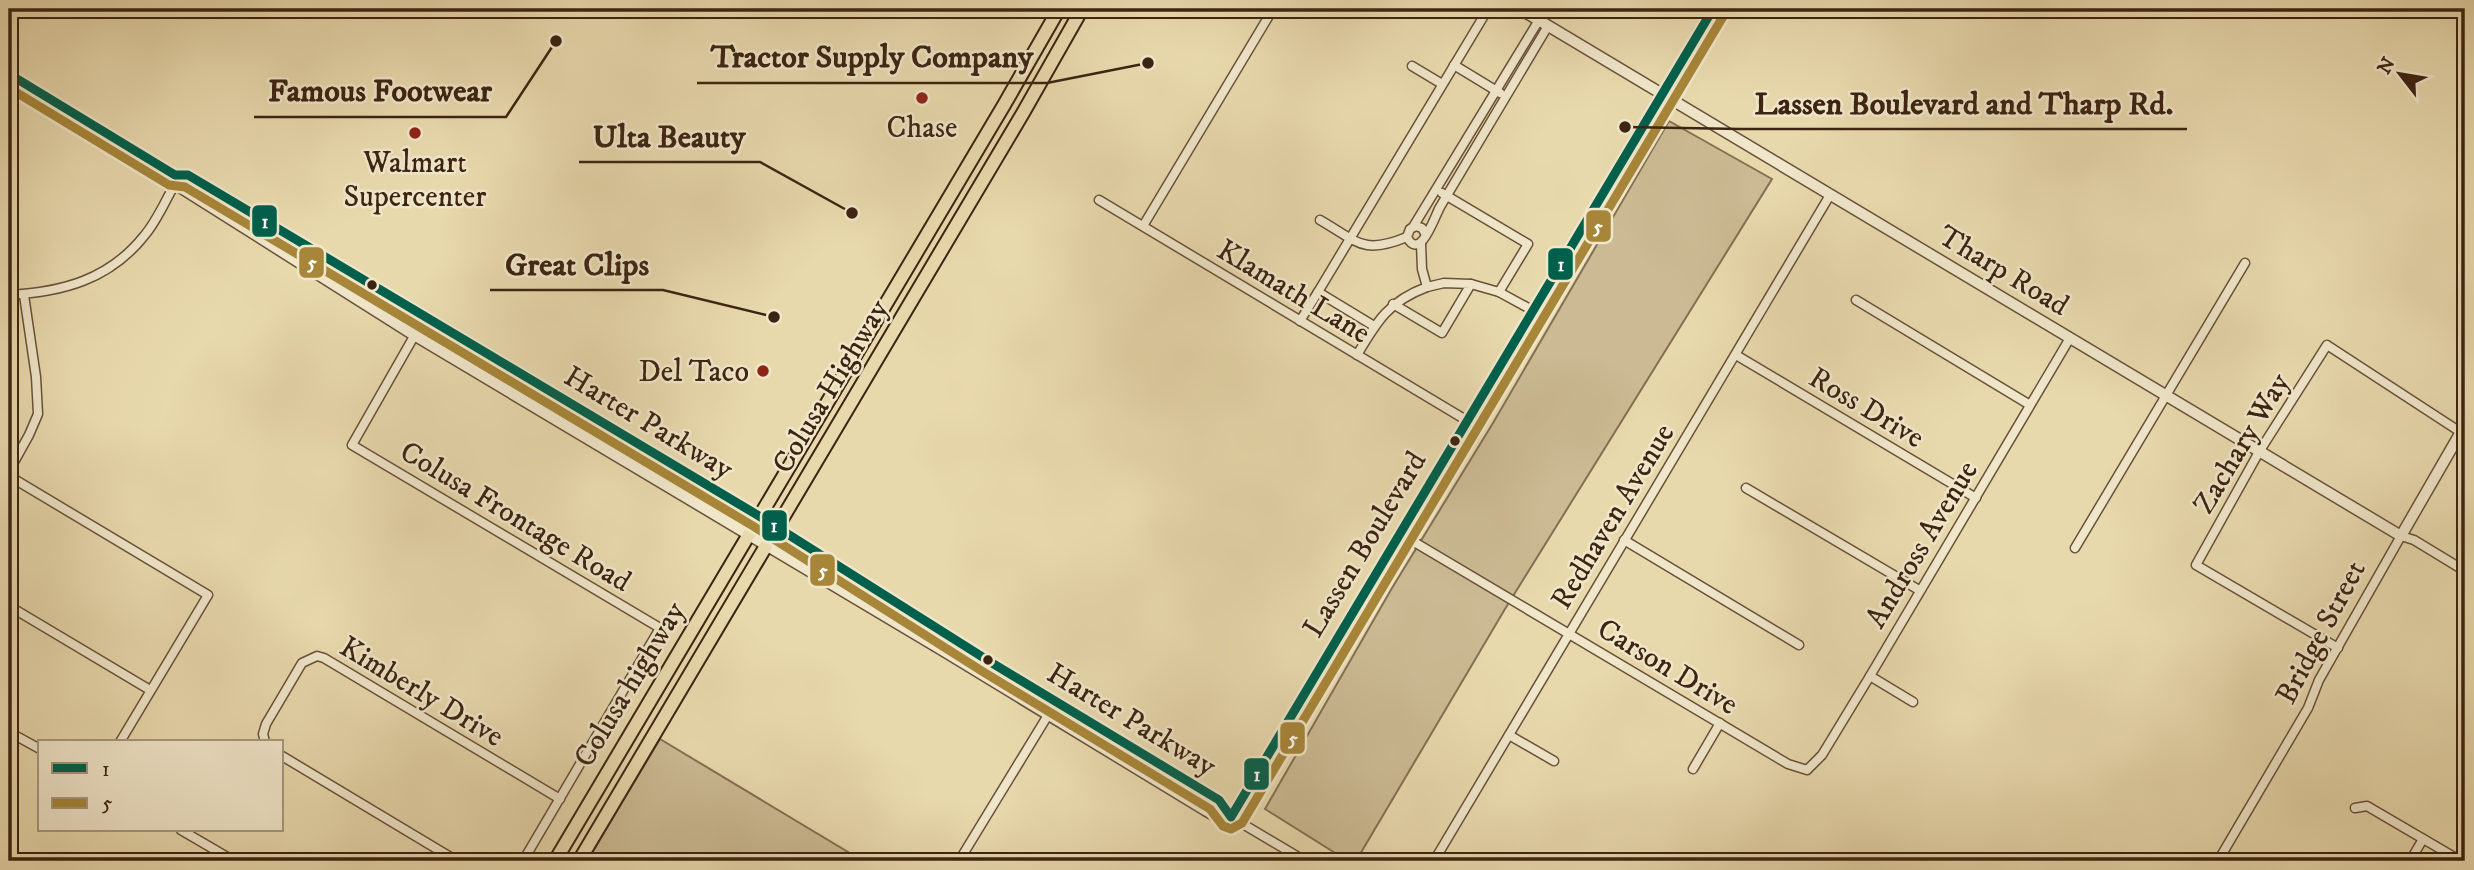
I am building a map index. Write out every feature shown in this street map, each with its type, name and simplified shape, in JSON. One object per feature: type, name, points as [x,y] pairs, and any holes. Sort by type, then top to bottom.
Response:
[{"type":"highway","name":"Colusa Highway","points":[[748,534],[1059,9]]},
{"type":"highway","name":"Colusa Highway","points":[[579,861],[1016,125],[1082,9]]},
{"type":"highway","name":"Colusa highway","points":[[555,861],[748,534]]},
{"type":"street","points":[[1143,226],[1273,9]]},
{"type":"street","points":[[1300,321],[1488,9]]},
{"type":"street","name":"Tharp Road","points":[[1520,9],[2400,536],[2414,540],[2465,570]]},
{"type":"street","name":"Lassen Boulevard","points":[[1231,817],[1713,9]]},
{"type":"street","points":[[1421,244],[1412,244],[1407,237],[1408,231],[1437,190],[1497,91],[1544,23]]},
{"type":"street","points":[[1427,287],[1422,269],[1421,244],[1446,196],[1506,96],[1544,23]]},
{"type":"street","points":[[1454,65],[1506,96]]},
{"type":"street","points":[[1412,66],[1442,84]]},
{"type":"street","name":"Harter Parkway","points":[[9,74],[414,335],[1205,810],[1231,817],[1305,861]]},
{"type":"street","name":"Harter Parkway","points":[[175,180],[188,175],[759,516],[1056,702],[1219,800],[1231,817]]},
{"type":"street","points":[[9,295],[45,293],[79,284],[114,265],[144,236],[175,180]]},
{"type":"street","points":[[1437,190],[1528,244],[1499,292]]},
{"type":"street","name":"Redhaven Avenue","points":[[1434,861],[1830,195]]},
{"type":"street","name":"Klamath Lane","points":[[1099,200],[1466,420]]},
{"type":"street","points":[[1320,220],[1364,246],[1373,247],[1407,237]]},
{"type":"street","points":[[1413,227],[1419,226],[1426,233]]},
{"type":"street","points":[[2075,548],[2245,263]]},
{"type":"street","points":[[1357,355],[1374,326],[1393,304],[1409,293],[1444,282],[1471,284],[1499,292],[1532,310]]},
{"type":"street","points":[[1393,304],[1442,333],[1471,284]]},
{"type":"street","points":[[1318,292],[1374,326]]},
{"type":"street","points":[[24,295],[36,377],[38,414],[9,473],[208,595],[121,740]]},
{"type":"street","points":[[1856,300],[2030,405]]},
{"type":"street","name":"Colusa Frontage Road","points":[[425,317],[352,445],[660,628],[523,861]]},
{"type":"street","name":"Andross Avenue","points":[[1807,769],[1822,755],[2070,338]]},
{"type":"street","name":"Zachary Way","points":[[2338,648],[2196,565],[2259,452],[2327,345],[2464,431]]},
{"type":"street","name":"Ross Drive","points":[[1736,355],[1976,498]]},
{"type":"street","name":"Bridge Street","points":[[2218,861],[2308,708],[2319,680],[2400,536],[2464,431]]},
{"type":"street","points":[[1746,488],[1919,590]]},
{"type":"street","name":"Carson Drive","points":[[1399,533],[1788,764],[1807,769]]},
{"type":"street","points":[[1624,540],[1799,645]]},
{"type":"street","points":[[9,606],[150,690]]},
{"type":"street","name":"Kimberly Drive","points":[[264,740],[266,724],[302,663],[317,656],[559,799]]},
{"type":"street","points":[[1870,676],[1913,702]]},
{"type":"street","points":[[959,861],[1056,702]]},
{"type":"street","points":[[1693,769],[1720,723]]},
{"type":"street","points":[[9,732],[38,748]]},
{"type":"street","points":[[1509,735],[1554,761]]},
{"type":"street","points":[[284,757],[457,861]]},
{"type":"street","points":[[2355,808],[2367,806],[2461,861]]},
{"type":"street","points":[[184,832],[234,861]]},
{"type":"street","points":[[2410,861],[2423,839]]},
{"type":"shaded area","points":[[1669,121],[1772,179],[1505,609],[1356,861],[1348,861],[1265,809],[1392,588],[1493,423]]},
{"type":"shaded area","points":[[660,739],[863,861],[587,861]]},
{"type":"transit line","name":"1","points":[[9,74],[175,175],[188,175],[759,516],[992,663],[1219,800],[1231,817],[1713,9]]},
{"type":"transit line","name":"5","points":[[9,88],[169,185],[185,187],[753,526],[985,673],[1210,809],[1223,826],[1231,829],[1242,823],[1724,15]]},
{"type":"place","name":"Famous Footwear","points":[[556,41]]},
{"type":"place","name":"Tractor Supply Company","points":[[1148,63]]},
{"type":"place","name":"Chase","points":[[922,98]]},
{"type":"place","name":"Lassen Boulevard and Tharp Rd.","points":[[1625,127]]},
{"type":"place","name":"Walmart Supercenter","points":[[415,133]]},
{"type":"place","name":"Ulta Beauty","points":[[852,213]]},
{"type":"place","name":"Great Clips","points":[[774,317]]},
{"type":"place","name":"Del Taco","points":[[763,371]]}]
